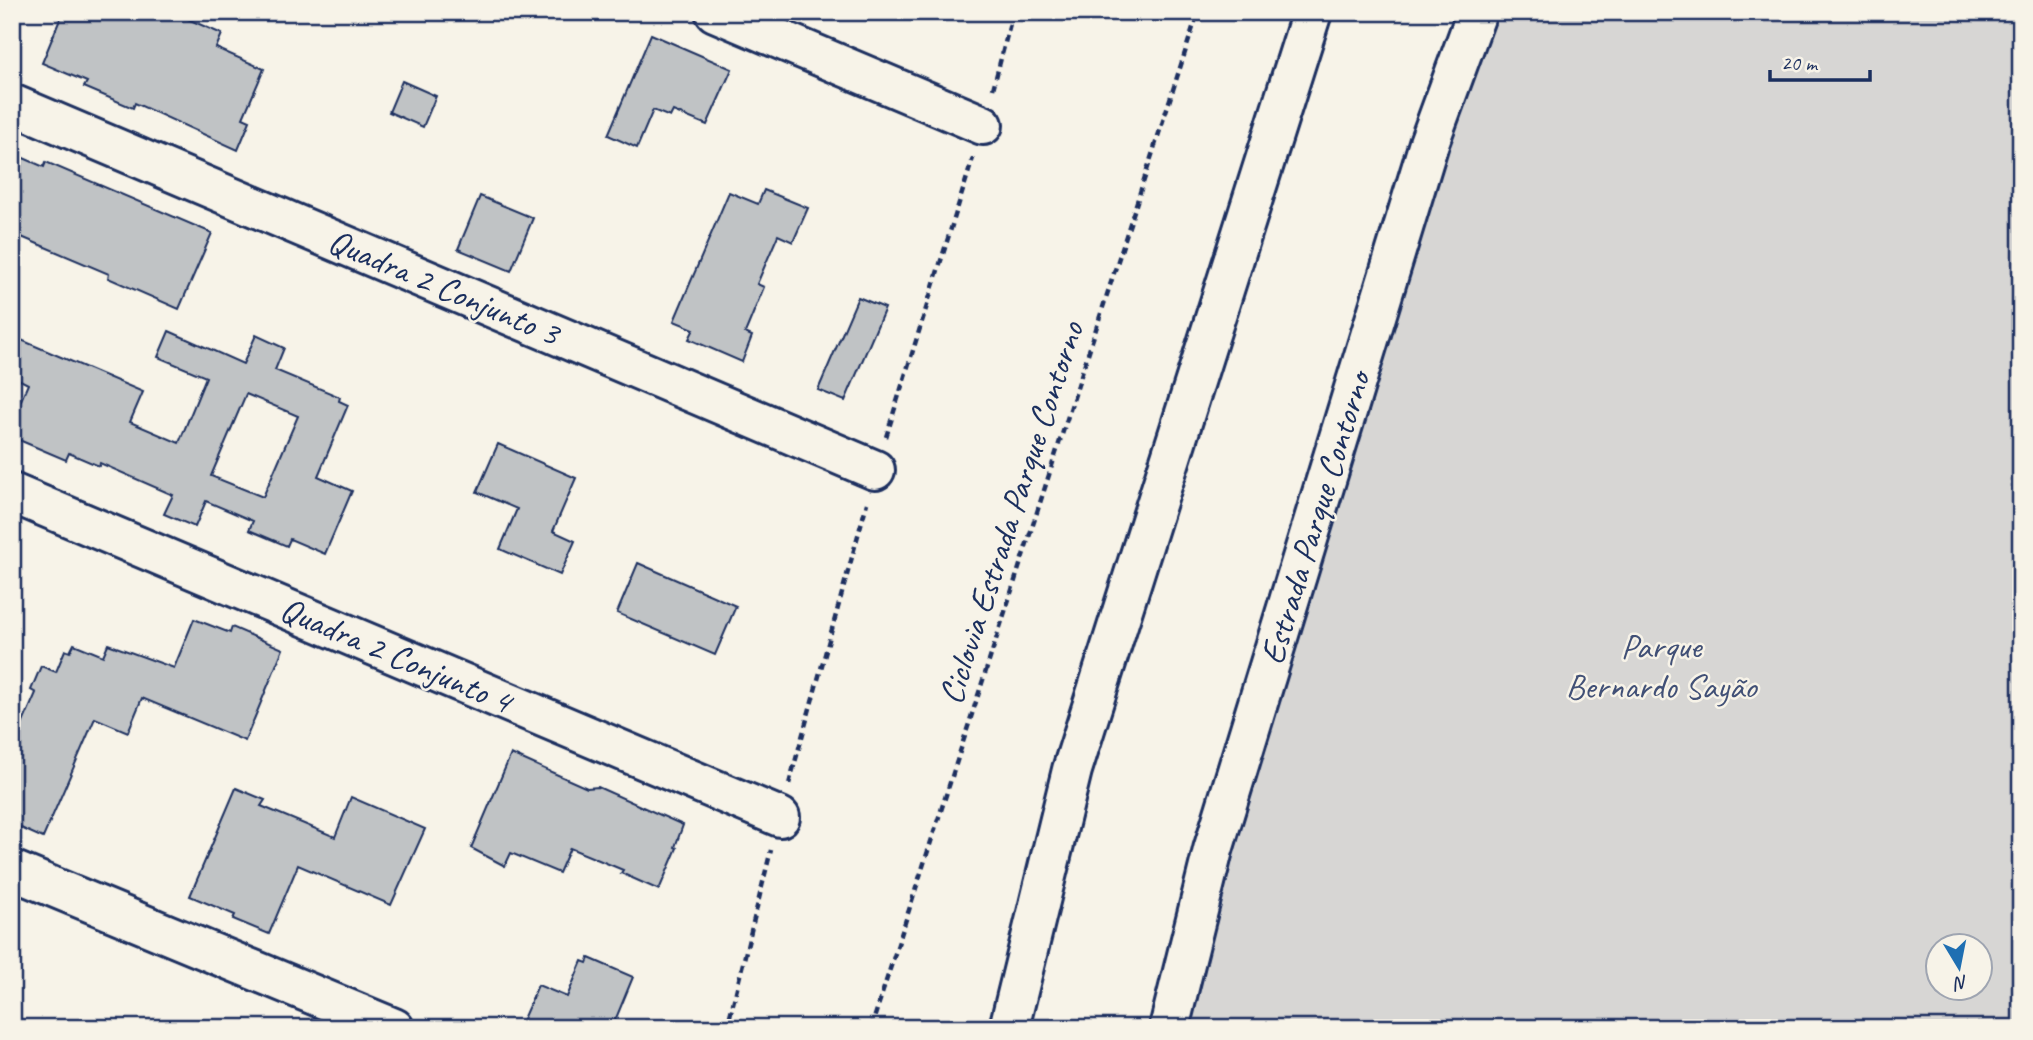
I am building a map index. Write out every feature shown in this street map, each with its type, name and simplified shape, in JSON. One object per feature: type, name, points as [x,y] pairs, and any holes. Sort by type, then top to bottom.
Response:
[{"type":"street","points":[[715,12],[984,125]]},
{"type":"street","points":[[1009,1028],[1072,770],[1312,12]]},
{"type":"street","name":"Estrada Parque Contorno","points":[[1169,1028],[1210,862],[1429,143],[1476,12]]},
{"type":"street","name":"Quadra 2 Conjunto 3","points":[[12,104],[875,470]]},
{"type":"street","name":"Quadra 2 Conjunto 4","points":[[12,493],[780,817]]},
{"type":"street","points":[[12,870],[394,1028]]},
{"type":"path","points":[[727,1028],[780,817],[875,470],[984,125],[1013,12]]},
{"type":"path","name":"Ciclovia Estrada Parque Contorno","points":[[871,1028],[1198,12]]},
{"type":"green space","name":"Parque Bernardo Sayão","points":[[1485,12],[2021,12],[2021,1028],[1172,1028]]},
{"type":"building","points":[[63,12],[172,12],[222,34],[216,48],[264,69],[243,118],[250,121],[238,150],[135,103],[133,108],[84,87],[87,82],[42,63]]},
{"type":"building","points":[[651,34],[732,69],[707,125],[673,111],[670,117],[653,110],[637,148],[608,135]]},
{"type":"building","points":[[402,81],[436,96],[423,127],[389,112]]},
{"type":"building","points":[[12,153],[44,167],[46,162],[212,233],[179,309],[108,278],[109,274],[12,233]]},
{"type":"building","points":[[764,190],[808,208],[793,242],[778,235],[757,284],[764,287],[745,333],[752,336],[742,362],[689,339],[694,329],[674,321],[729,192],[758,204]]},
{"type":"building","points":[[480,196],[533,218],[511,271],[458,249]]},
{"type":"building","points":[[858,297],[885,308],[845,401],[818,390]]},
{"type":"building","points":[[169,331],[243,364],[256,335],[284,348],[275,370],[340,397],[339,401],[348,405],[318,476],[352,491],[325,554],[290,539],[287,546],[249,530],[253,521],[206,501],[195,527],[164,514],[173,495],[100,463],[99,466],[69,453],[66,460],[12,437],[12,421],[28,384],[12,376],[12,336],[143,392],[130,422],[179,443],[206,377],[158,357]],"holes":[[[246,394],[298,416],[263,497],[211,476]]]},
{"type":"building","points":[[498,444],[576,478],[553,531],[575,541],[560,575],[500,549],[517,509],[477,492]]},
{"type":"building","points":[[638,563],[736,606],[715,655],[617,613]]},
{"type":"building","points":[[194,619],[230,633],[232,627],[283,649],[245,741],[142,698],[128,732],[95,718],[43,838],[12,824],[12,748],[36,693],[31,690],[41,666],[56,672],[65,650],[70,652],[74,644],[103,656],[108,644],[174,668]]},
{"type":"building","points":[[511,754],[587,788],[598,787],[683,825],[675,847],[677,848],[659,890],[621,873],[623,870],[570,848],[559,873],[511,853],[505,866],[471,848]]},
{"type":"building","points":[[236,788],[265,800],[261,806],[335,837],[351,797],[425,829],[391,905],[298,865],[269,934],[233,919],[235,915],[190,896]]},
{"type":"building","points":[[589,958],[633,977],[612,1028],[519,1028],[538,985],[567,997],[582,961],[587,963]]}]
